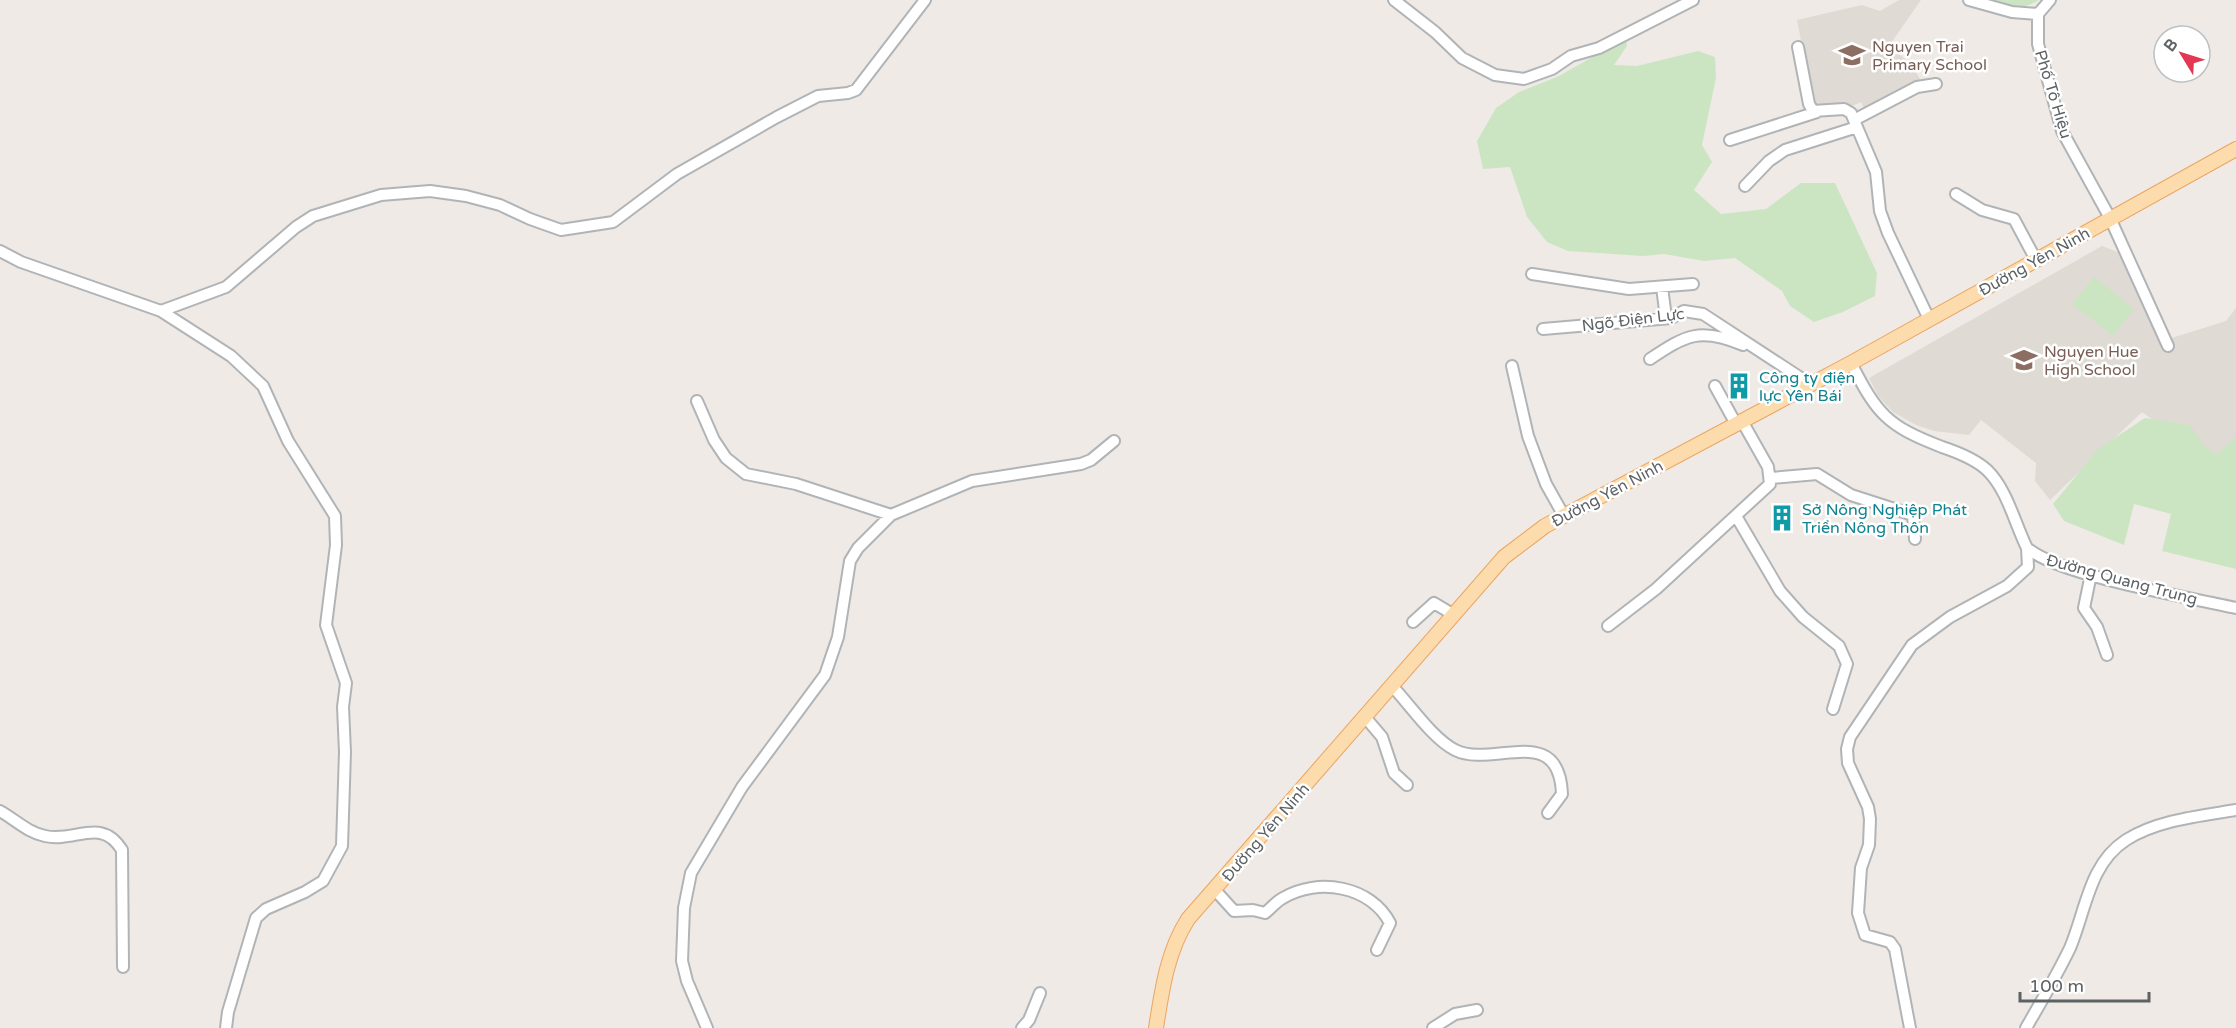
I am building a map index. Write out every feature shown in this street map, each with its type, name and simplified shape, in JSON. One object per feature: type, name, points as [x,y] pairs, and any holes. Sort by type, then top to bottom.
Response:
[{"type":"main road","name":"Đường Yên Ninh","points":[[1156,1028],[1162,989],[1177,937],[1188,919],[1393,687],[1504,557],[1545,526],[1851,363],[2236,149]]},
{"type":"street","points":[[161,311],[226,287],[296,227],[313,216],[381,195],[430,191],[455,194],[500,205],[561,230],[614,222],[678,174],[777,117],[818,96],[856,90],[925,0]]},
{"type":"street","points":[[1394,0],[1435,32],[1462,58],[1495,75],[1524,79],[1552,69],[1571,56],[1599,48],[1693,0]]},
{"type":"street","points":[[1969,0],[2012,12],[2038,14],[2050,0]]},
{"type":"street","name":"Phố Tô Hiệu","points":[[2038,14],[2038,44],[2062,131],[2110,218],[2168,346]]},
{"type":"street","points":[[1798,47],[1809,104],[1817,112]]},
{"type":"street","points":[[1745,186],[1774,157],[1785,150],[1856,124],[1917,87],[1936,84]]},
{"type":"street","points":[[1731,140],[1817,112],[1846,109],[1856,124],[1876,172],[1880,212],[1888,233],[1929,319]]},
{"type":"street","points":[[1956,194],[1982,210],[2014,219],[2036,260]]},
{"type":"street","points":[[0,251],[21,262],[161,311],[213,342],[258,379],[288,441],[335,516],[336,545],[326,625],[346,683],[343,707],[344,835],[335,862],[323,881],[260,913],[253,925],[248,950],[228,1012],[226,1028]]},
{"type":"street","points":[[1532,274],[1629,289],[1693,284]]},
{"type":"street","points":[[1662,287],[1666,318]]},
{"type":"street","name":"Ngõ Điện Lực","points":[[1543,329],[1666,318],[1684,311],[1703,314],[1810,384]]},
{"type":"street","points":[[1650,358],[1682,338],[1694,335],[1726,338],[1767,355]]},
{"type":"street","name":"Đường Quang Trung","points":[[1851,363],[1874,405],[1887,420],[1900,429],[1965,456],[1986,469],[2002,493],[2027,548],[2042,558],[2091,574],[2236,608]]},
{"type":"street","points":[[1512,366],[1528,436],[1546,484],[1564,516]]},
{"type":"street","points":[[1608,626],[1656,589],[1768,488],[1771,478],[1715,386]]},
{"type":"street","points":[[697,401],[714,440],[726,458],[746,474],[796,484],[891,515]]},
{"type":"street","points":[[707,1028],[687,981],[682,961],[684,908],[691,873],[742,788],[825,675],[838,637],[850,561],[858,548],[891,515],[972,481],[1081,464],[1097,456],[1114,441]]},
{"type":"street","points":[[1771,478],[1817,474],[1851,495],[1913,515],[1915,539]]},
{"type":"street","points":[[1736,516],[1780,591],[1803,617],[1839,646],[1847,664],[1833,709]]},
{"type":"street","points":[[1910,1028],[1895,949],[1890,942],[1865,935],[1858,913],[1861,868],[1869,845],[1870,819],[1868,807],[1848,763],[1848,742],[1912,645],[1950,617],[2007,586],[2028,567],[2027,548]]},
{"type":"street","points":[[2091,574],[2084,608],[2097,627],[2107,655]]},
{"type":"street","points":[[1413,622],[1434,603],[1454,615]]},
{"type":"street","points":[[1393,687],[1454,749],[1475,755],[1531,751],[1547,758],[1557,771],[1562,794],[1548,813]]},
{"type":"street","points":[[1365,717],[1382,737],[1394,773],[1407,785]]},
{"type":"street","points":[[2026,1028],[2065,959],[2096,873],[2113,850],[2128,839],[2151,829],[2182,820],[2236,810]]},
{"type":"street","points":[[0,811],[32,832],[43,836],[54,838],[104,832],[114,837],[122,850],[123,967]]},
{"type":"street","points":[[1215,890],[1234,911],[1253,910],[1265,913],[1282,898],[1301,890],[1331,887],[1360,893],[1369,898],[1390,923],[1377,950]]},
{"type":"street","points":[[1022,1028],[1029,1020],[1040,993]]},
{"type":"street","points":[[1433,1028],[1455,1014],[1477,1010]]},
{"type":"shaded area","name":"Nguyen Trai Primary School","points":[[1899,0],[1921,0],[1889,46],[1911,64],[1921,81],[1865,110],[1861,102],[1852,106],[1814,107],[1797,20],[1862,5],[1880,11]]},
{"type":"shaded area","name":"Nguyen Hue High School","points":[[2102,246],[2120,253],[2159,342],[2226,321],[2236,308],[2236,444],[2217,466],[2142,412],[2050,500],[2035,481],[2036,463],[1981,420],[1969,435],[1934,431],[1916,425],[1893,412],[1878,396],[1869,378]]},
{"type":"green space","points":[[1983,0],[2039,0],[2018,7]]},
{"type":"green space","points":[[1626,38],[1627,46],[1614,65],[1637,66],[1698,51],[1715,57],[1716,78],[1702,145],[1712,162],[1694,190],[1721,214],[1766,209],[1801,183],[1835,183],[1877,273],[1875,296],[1843,312],[1814,322],[1790,306],[1782,291],[1735,258],[1704,261],[1664,254],[1643,256],[1568,251],[1547,242],[1527,217],[1510,167],[1483,169],[1477,141],[1496,108],[1519,92],[1559,76]]},
{"type":"green space","points":[[2094,277],[2134,309],[2113,336],[2072,304]]},
{"type":"green space","points":[[2145,418],[2190,425],[2204,446],[2217,454],[2236,437],[2236,569],[2162,551],[2171,514],[2134,504],[2124,545],[2064,521],[2053,504],[2098,449]]},
{"type":"place","name":"Nguyen Trai Primary School","points":[[1852,55]]},
{"type":"place","name":"Nguyen Hue High School","points":[[2024,360]]},
{"type":"place","name":"Công ty điện lực Yên Bái","points":[[1739,386]]},
{"type":"place","name":"Sở Nông Nghiệp Phát Triển Nông Thôn","points":[[1782,518]]}]
